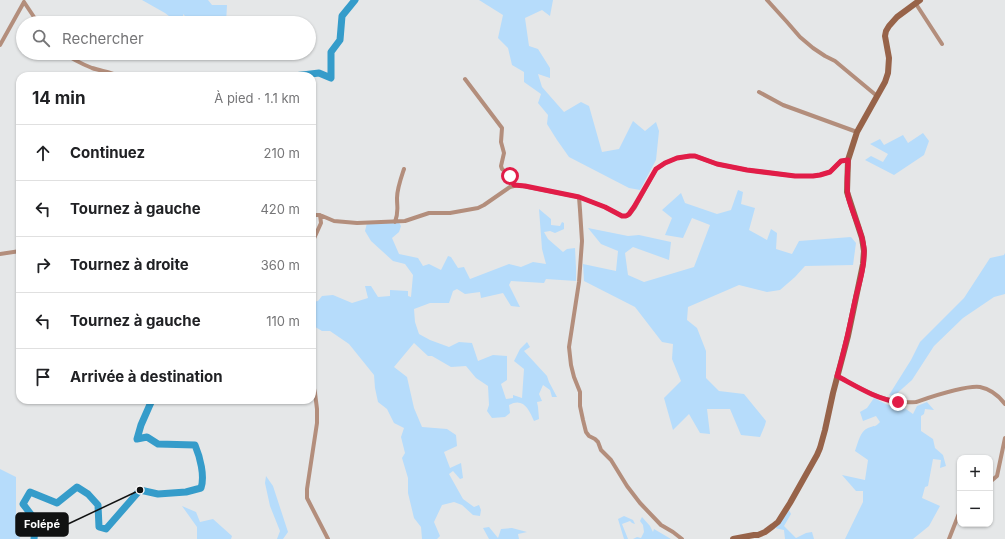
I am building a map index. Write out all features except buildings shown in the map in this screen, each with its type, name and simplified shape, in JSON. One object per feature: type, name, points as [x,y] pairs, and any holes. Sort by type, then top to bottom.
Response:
[{"type":"street","points":[[768,0],[800,37],[813,48],[835,61],[877,96]]},
{"type":"street","points":[[16,16],[25,1],[34,16]]},
{"type":"street","points":[[733,539],[758,535],[773,526],[784,514],[820,448],[848,336],[863,264],[864,251],[862,238],[848,192],[848,160],[857,132],[884,82],[889,65],[885,34],[889,26],[897,17],[918,2],[942,44]]},
{"type":"street","points":[[0,45],[16,17]]},
{"type":"street","points":[[76,60],[87,66],[106,72]]},
{"type":"street","points":[[465,79],[502,128],[501,142],[504,153],[501,166],[502,169],[510,176],[514,185]]},
{"type":"street","points":[[759,92],[783,105],[857,132]]},
{"type":"street","points":[[316,215],[320,215],[334,221],[357,223],[412,220],[430,214],[450,213],[478,208],[514,185],[579,197],[605,207],[622,216],[626,216],[634,207],[656,169],[677,158],[695,156],[717,164],[747,170],[795,176],[813,176],[830,172],[841,161],[848,160]]},
{"type":"street","points":[[395,222],[398,213],[397,198],[400,179],[404,169]]},
{"type":"street","points":[[579,197],[582,241],[579,282],[569,347],[571,365],[580,392],[582,420],[586,432],[598,442],[601,450],[611,460],[627,486],[640,503],[661,525],[682,539]]},
{"type":"street","points":[[316,234],[321,223],[320,215]]},
{"type":"street","points":[[0,254],[16,252]]},
{"type":"street","points":[[837,376],[873,395],[889,401],[910,403],[964,389],[980,387],[993,392],[1005,404]]},
{"type":"street","points":[[316,401],[317,423],[307,498],[328,539]]},
{"type":"street","points":[[993,479],[997,476],[1005,438]]},
{"type":"street","points":[[949,539],[957,519]]},
{"type":"shaded area","points":[[142,0],[208,0],[212,5],[227,5],[226,16],[185,16],[183,14],[183,16],[169,16]]},
{"type":"shaded area","points":[[479,0],[553,0],[550,16],[542,10],[525,18],[529,46],[538,49],[550,68],[550,78],[538,74],[542,87],[564,112],[581,102],[589,106],[602,152],[619,149],[633,121],[645,131],[656,122],[659,131],[656,160],[640,190],[629,188],[569,157],[547,124],[548,115],[538,103],[541,94],[524,82],[524,72],[512,65],[508,48],[498,38],[503,15]]},
{"type":"shaded area","points":[[923,133],[929,141],[924,155],[894,175],[865,160],[871,156],[883,162],[888,154],[870,144],[880,139],[884,145],[903,135],[908,143]]},
{"type":"shaded area","points":[[738,190],[743,192],[741,204],[755,208],[749,230],[767,240],[771,229],[777,233],[776,249],[792,254],[799,241],[851,237],[856,243],[853,265],[805,266],[780,290],[767,292],[739,285],[688,307],[687,320],[697,328],[706,351],[706,378],[719,391],[744,394],[766,421],[760,437],[741,435],[730,409],[707,409],[710,434],[700,433],[689,414],[673,430],[664,398],[681,381],[672,359],[673,344],[662,342],[635,307],[584,281],[583,264],[616,271],[618,251],[601,244],[588,228],[628,236],[639,235],[671,242],[669,260],[633,247],[625,253],[628,275],[644,282],[694,267],[710,225],[692,218],[683,238],[665,235],[672,218],[662,210],[681,193],[685,203],[717,214],[731,210]]},
{"type":"shaded area","points":[[539,209],[551,219],[551,225],[560,226],[562,222],[564,223],[564,229],[555,233],[550,231],[544,232],[548,239],[563,252],[567,249],[575,248],[576,281],[546,279],[544,283],[511,281],[509,285],[520,307],[511,306],[503,293],[481,298],[480,292],[465,294],[457,289],[453,291],[449,303],[430,303],[414,309],[415,322],[419,334],[430,340],[449,347],[459,342],[472,343],[478,361],[493,355],[507,356],[507,380],[501,384],[506,399],[513,398],[513,395],[522,398],[524,369],[514,361],[520,349],[527,342],[530,347],[524,351],[547,376],[557,397],[552,397],[550,390],[543,385],[539,394],[542,401],[537,402],[539,419],[534,421],[528,409],[522,403],[518,402],[509,405],[510,413],[505,417],[492,418],[487,411],[489,405],[488,386],[476,378],[466,366],[451,367],[432,356],[428,356],[414,343],[394,367],[407,377],[414,408],[422,427],[447,429],[456,435],[457,446],[444,452],[450,468],[461,463],[463,478],[460,479],[453,471],[449,474],[463,499],[474,507],[479,505],[481,510],[480,516],[473,515],[462,505],[454,502],[442,505],[434,522],[440,536],[437,539],[422,539],[421,527],[414,518],[408,493],[408,478],[402,458],[405,453],[401,437],[404,428],[394,423],[387,409],[378,402],[374,375],[349,344],[330,331],[322,331],[316,327],[316,301],[322,296],[333,295],[352,303],[368,298],[365,286],[371,286],[378,297],[390,296],[390,290],[408,291],[408,296],[411,297],[413,275],[405,264],[393,261],[371,241],[365,231],[367,223],[379,223],[397,219],[401,226],[399,232],[392,238],[399,254],[418,258],[423,266],[429,264],[441,270],[448,256],[451,257],[458,268],[464,267],[470,279],[509,264],[521,267],[533,262],[546,264],[542,249]]},
{"type":"shaded area","points":[[1005,253],[1005,294],[994,297],[963,318],[934,346],[912,380],[894,396],[889,395],[911,360],[920,342],[964,298],[990,258],[1004,255]]},
{"type":"shaded area","points":[[874,398],[888,405],[903,407],[913,414],[917,406],[927,402],[934,410],[925,409],[924,414],[921,416],[921,431],[933,439],[935,448],[943,455],[946,466],[940,468],[941,460],[933,459],[928,486],[925,487],[922,498],[940,506],[929,526],[913,539],[845,539],[863,502],[863,491],[856,491],[842,475],[865,480],[868,460],[855,451],[863,432],[880,422],[876,416],[863,421],[860,412],[867,408]]},
{"type":"shaded area","points":[[0,469],[16,477],[16,514],[20,539],[0,539]]},
{"type":"shaded area","points":[[266,476],[273,486],[288,532],[283,539],[277,539],[280,531],[270,506],[265,483]]},
{"type":"shaded area","points":[[182,506],[196,512],[200,522],[213,519],[232,536],[231,539],[197,539],[197,527]]},
{"type":"shaded area","points":[[789,510],[791,514],[784,526],[796,538],[812,532],[814,539],[785,539],[784,530],[775,528]]},
{"type":"shaded area","points":[[624,516],[633,520],[635,524],[630,521],[622,524],[628,539],[624,539],[618,519]]},
{"type":"shaded area","points":[[642,517],[653,532],[654,529],[671,539],[633,539],[637,537],[641,538],[644,532],[643,525],[640,521]]},
{"type":"shaded area","points":[[489,527],[498,538],[501,529],[512,528],[527,532],[518,534],[519,539],[489,539],[483,528]]},
{"type":"waterway","points":[[316,73],[319,73],[331,78],[331,52],[340,40],[342,16],[355,0]]},
{"type":"waterway","points":[[34,539],[36,521],[23,504],[30,492],[57,503],[77,487],[88,494],[98,505],[99,527],[106,529],[140,490],[158,494],[186,492],[201,488],[201,466],[195,445],[158,444],[147,437],[137,439],[141,425],[150,404]]},
{"type":"place","name":"Folépé","points":[[140,490]]},
{"type":"route","points":[[510,176],[514,185],[579,197],[605,207],[622,216],[626,216],[634,207],[656,169],[677,158],[695,156],[717,164],[747,170],[795,176],[813,176],[830,172],[841,161],[848,160],[847,183],[849,198],[862,238],[864,251],[861,278],[837,376],[873,395],[889,401],[898,402]]}]
